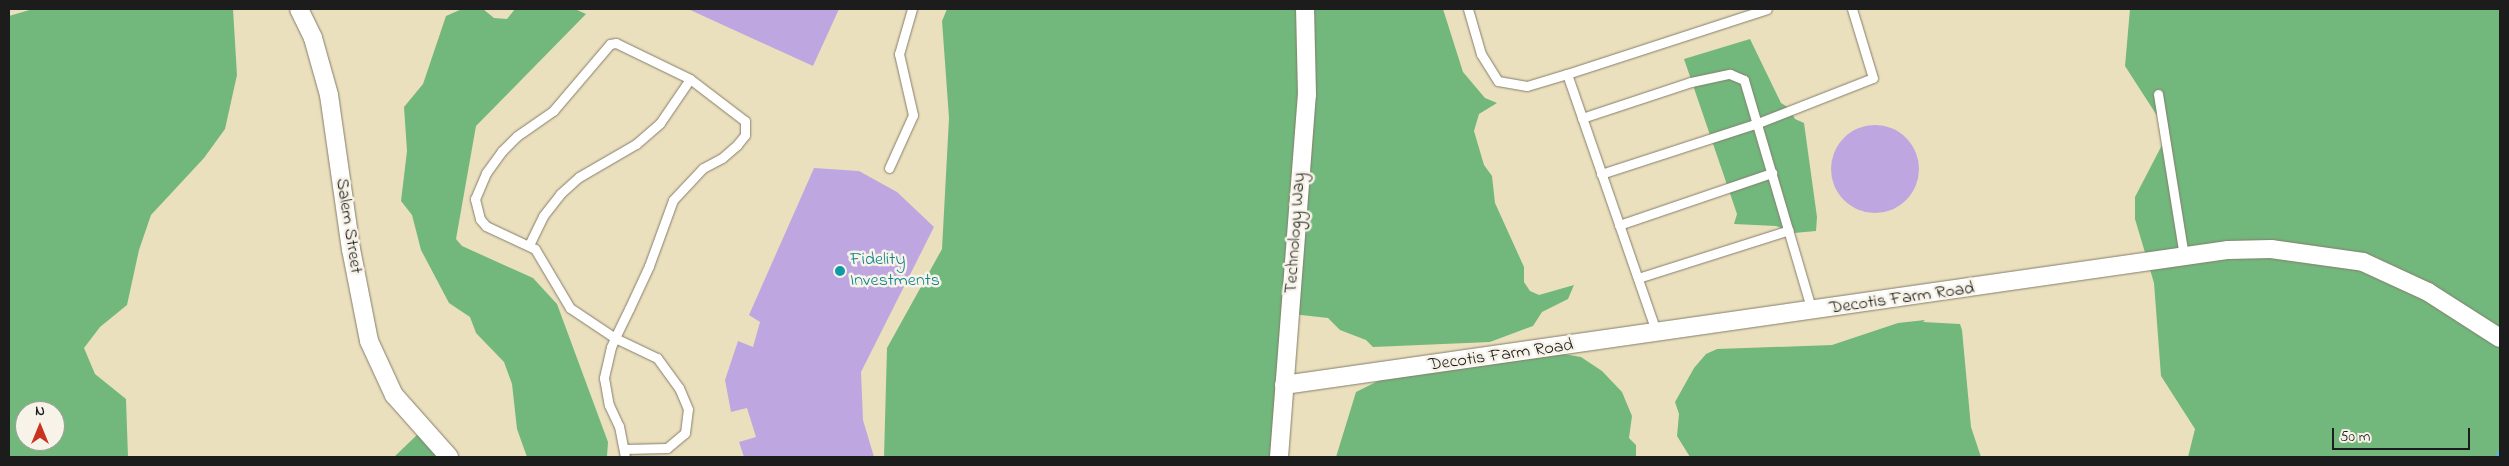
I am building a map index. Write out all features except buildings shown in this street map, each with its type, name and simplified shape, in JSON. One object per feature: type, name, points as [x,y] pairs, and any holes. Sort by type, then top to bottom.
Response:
[{"type":"street","name":"Salem Street","points":[[299,9],[313,38],[327,87],[351,250],[369,341],[394,395],[448,457]]},
{"type":"street","name":"Technology Way","points":[[1279,457],[1307,95],[1305,9]]},
{"type":"street","name":"Decotis Farm Road","points":[[1284,385],[1657,334],[2228,250],[2271,249],[2363,262],[2428,292],[2500,338]]},
{"type":"street","name":"Salem Street","points":[[424,431],[436,457]]},
{"type":"lane","points":[[889,168],[913,116],[899,54],[912,9]]},
{"type":"lane","points":[[1468,9],[1481,54],[1498,80],[1528,86],[1767,9]]},
{"type":"lane","points":[[1601,174],[1758,123],[1873,78],[1852,9]]},
{"type":"lane","points":[[690,79],[616,43],[610,44],[553,111],[517,136],[502,151],[480,185],[476,199],[480,219],[495,231],[529,245],[545,261],[570,308],[615,338],[657,358],[679,388],[688,409],[685,433],[667,448],[624,453],[619,426],[609,405],[604,378],[615,338],[649,266],[673,200],[686,182],[703,168],[722,158],[746,135],[746,121],[738,113],[690,79]]},
{"type":"lane","points":[[1567,74],[1657,334]]},
{"type":"lane","points":[[1582,118],[1691,82],[1730,74],[1744,80],[1812,311]]},
{"type":"lane","points":[[529,245],[543,216],[560,194],[579,177],[636,144],[660,124],[690,79]]},
{"type":"lane","points":[[2158,94],[2184,257]]},
{"type":"lane","points":[[1619,225],[1772,173]]},
{"type":"lane","points":[[1638,278],[1789,230]]},
{"type":"green space","points":[[33,9],[233,9],[237,75],[225,129],[204,158],[151,215],[139,250],[127,305],[100,327],[84,348],[95,374],[126,399],[128,457],[9,457],[9,16]]},
{"type":"green space","points":[[462,9],[483,9],[494,18],[507,19],[515,9],[575,9],[586,14],[476,126],[456,239],[462,246],[533,278],[557,304],[608,442],[607,457],[527,457],[517,429],[512,384],[504,362],[476,333],[470,317],[449,303],[421,250],[412,215],[401,201],[407,151],[404,107],[423,84],[446,16]]},
{"type":"green space","points":[[947,9],[1443,9],[1463,72],[1485,98],[1497,103],[1479,114],[1474,131],[1484,165],[1492,176],[1495,203],[1524,267],[1524,282],[1530,291],[1539,295],[1574,285],[1568,299],[1542,312],[1533,326],[1490,342],[1373,347],[1366,340],[1340,330],[1328,318],[1292,314],[1279,457],[884,457],[887,348],[942,249],[949,118],[942,21]]},
{"type":"green space","points":[[2130,9],[2500,9],[2500,457],[2188,457],[2195,429],[2161,376],[2154,283],[2135,219],[2135,197],[2162,145],[2163,125],[2125,66]]},
{"type":"green space","points":[[1750,39],[1781,103],[1789,108],[1795,119],[1804,123],[1817,217],[1816,231],[1794,233],[1776,226],[1734,224],[1737,214],[1684,59]]},
{"type":"green space","points":[[1925,320],[1923,322],[1960,324],[1971,427],[1981,457],[1690,457],[1677,436],[1679,414],[1675,402],[1694,368],[1706,354],[1717,349],[1832,345],[1898,323]]},
{"type":"green space","points":[[1558,353],[1581,357],[1602,371],[1622,392],[1632,416],[1629,438],[1636,445],[1636,457],[1336,457],[1356,392],[1392,374]]},
{"type":"green space","points":[[418,434],[442,457],[394,457]]},
{"type":"place","name":"Fidelity Investments","points":[[840,271]]}]
